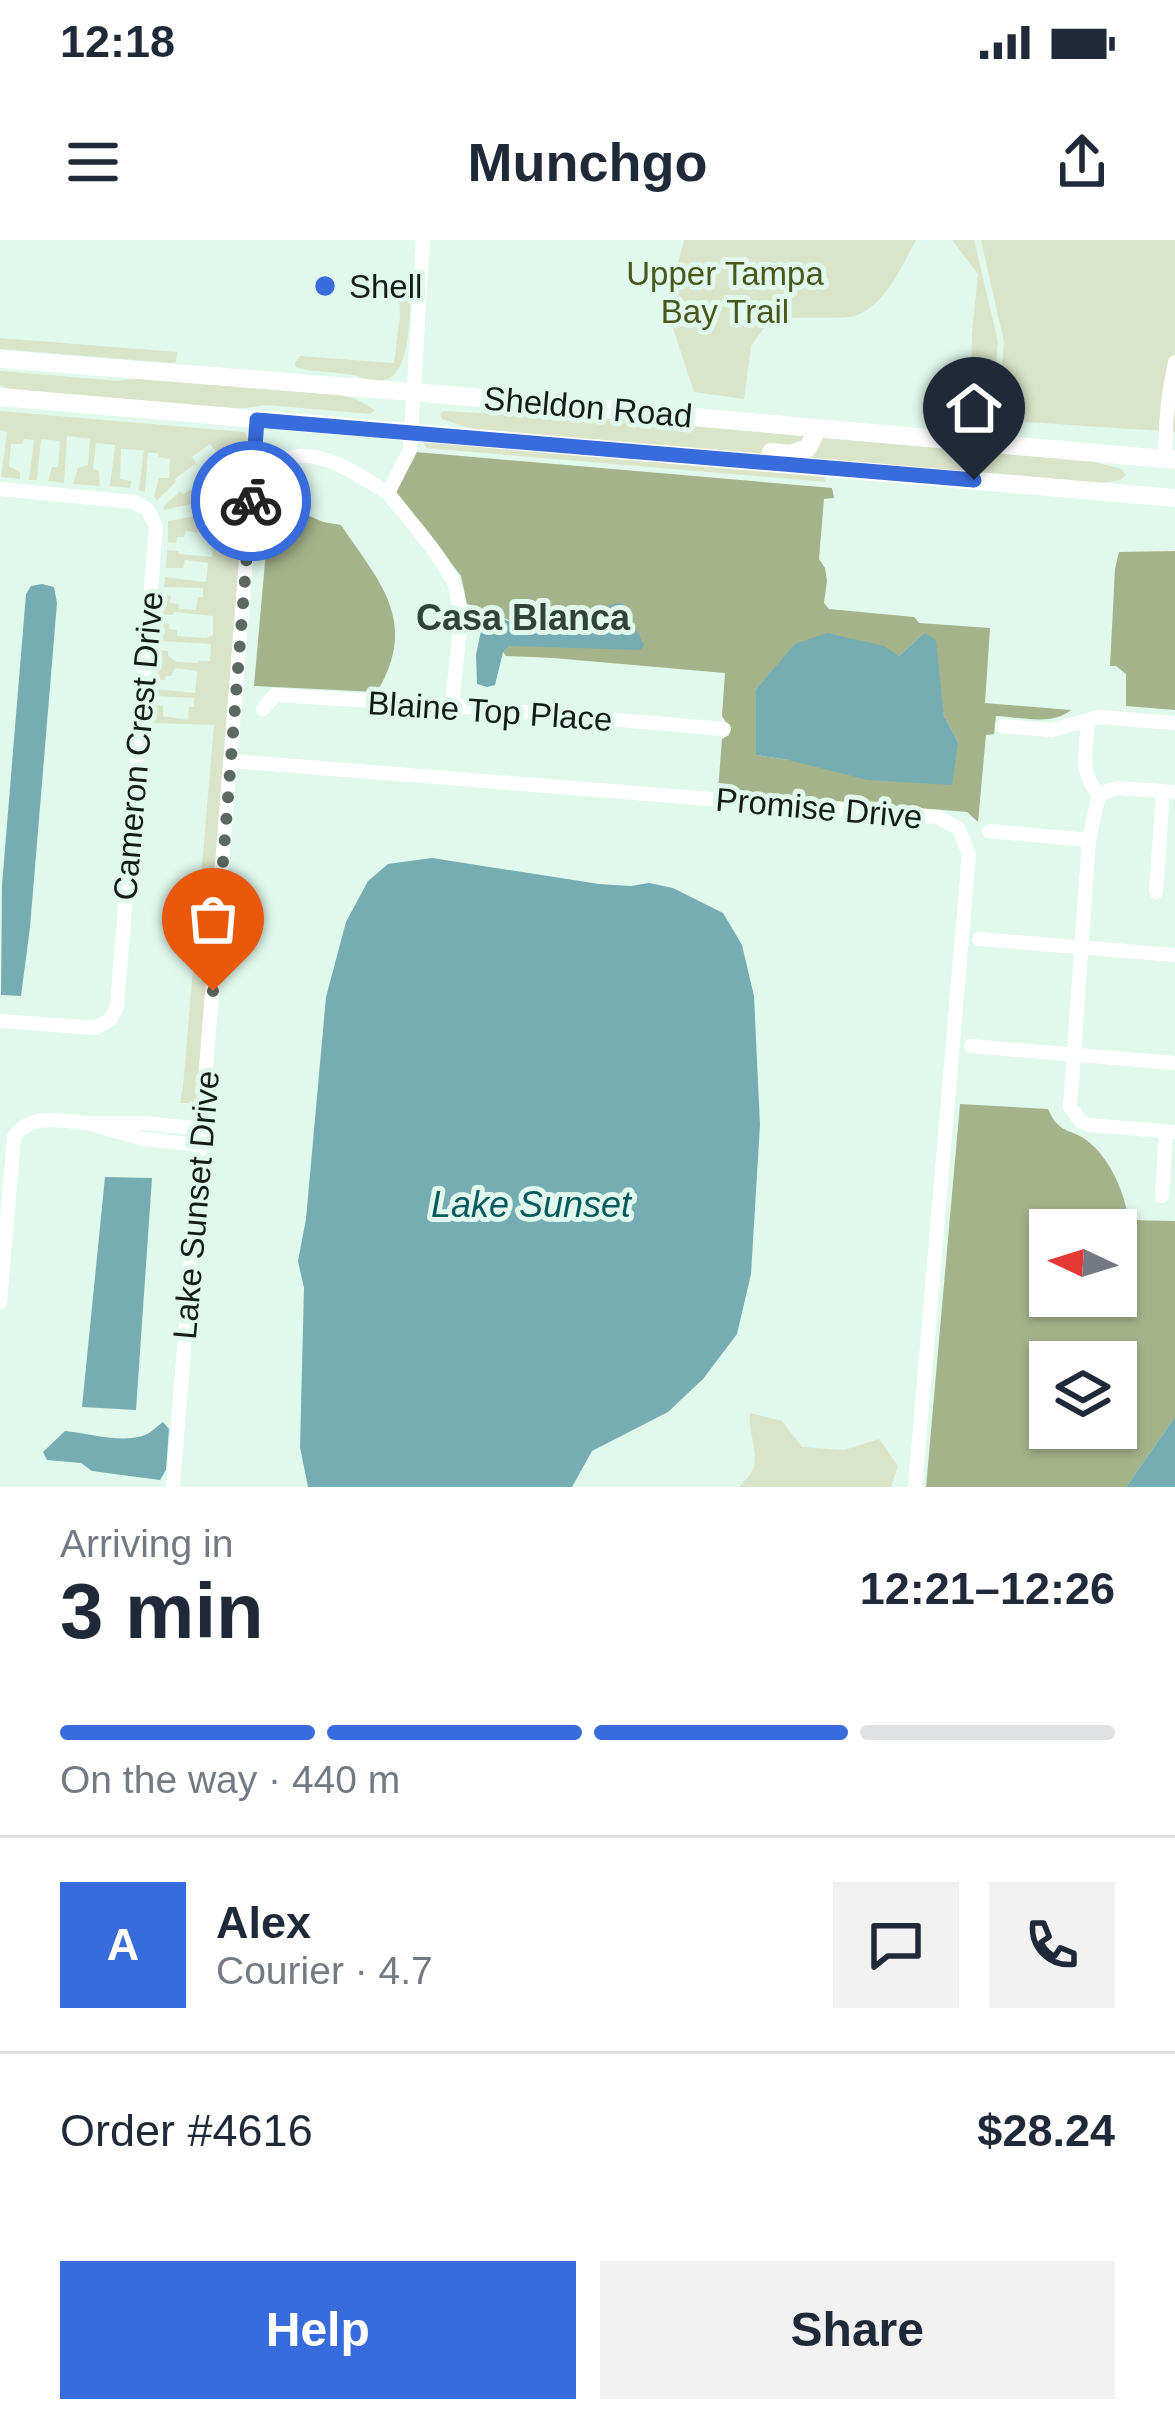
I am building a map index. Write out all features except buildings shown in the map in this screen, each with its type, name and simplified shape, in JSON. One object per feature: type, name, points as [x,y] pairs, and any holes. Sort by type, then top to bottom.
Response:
[{"type":"main road","name":"Sheldon Road","points":[[0,359],[1171,460]]},
{"type":"main road","name":"Sheldon Road","points":[[0,398],[1169,497]]},
{"type":"main road","points":[[623,450],[660,442],[790,454],[808,448],[818,428]]},
{"type":"main road","points":[[1169,497],[1171,460]]},
{"type":"street","points":[[388,493],[410,450],[423,240]]},
{"type":"street","points":[[1171,460],[1164,437],[1175,362]]},
{"type":"street","name":"Lake Sunset Drive","points":[[173,1487],[257,420]]},
{"type":"street","points":[[286,459],[299,454],[320,458],[388,493],[446,570],[457,589],[459,609],[452,706]]},
{"type":"street","name":"Cameron Crest Drive","points":[[0,489],[134,502],[147,509],[155,526],[117,1006],[107,1023],[96,1028],[0,1021]]},
{"type":"street","name":"Blaine Top Place","points":[[263,709],[275,695],[724,729]]},
{"type":"street","points":[[1002,726],[1051,730],[1088,719],[1113,718],[1175,723]]},
{"type":"street","points":[[1088,719],[1085,773],[1099,794]]},
{"type":"street","name":"Promise Drive","points":[[232,761],[938,817],[959,830],[969,854],[915,1487]]},
{"type":"street","points":[[1099,794],[1117,788],[1169,792],[1156,892]]},
{"type":"street","points":[[1099,794],[1090,840],[1070,1107],[1090,1125],[1171,1132],[1162,1196]]},
{"type":"street","points":[[988,830],[1090,840]]},
{"type":"street","points":[[979,939],[1175,955]]},
{"type":"street","points":[[971,1046],[1175,1063]]},
{"type":"street","points":[[0,1302],[4,1177],[21,1126],[34,1119],[146,1124],[201,1137]]},
{"type":"green space","name":"Upper Tampa Bay Trail","points":[[684,240],[916,240],[889,287],[860,314],[770,320],[751,346],[744,399],[694,392],[666,307]]},
{"type":"green space","points":[[952,240],[974,240],[998,342],[995,373],[979,382],[971,382],[978,274]]},
{"type":"green space","points":[[981,240],[1175,240],[1175,432],[955,417],[948,405],[955,387],[980,388],[1001,375],[1004,342]]},
{"type":"green space","points":[[399,281],[411,281],[408,340],[391,377],[373,381],[296,367],[300,356],[394,363]]},
{"type":"green space","points":[[0,338],[177,352],[176,362],[0,349]]},
{"type":"green space","points":[[0,371],[338,395],[375,410],[370,414],[267,405],[237,409],[13,390],[0,385]]},
{"type":"green space","points":[[0,411],[245,432],[249,441],[195,1123],[192,1103],[180,1103],[214,725],[153,723],[155,705],[163,706],[163,716],[188,720],[189,707],[194,707],[194,698],[156,696],[156,689],[195,693],[197,671],[175,668],[165,680],[157,680],[160,650],[168,651],[177,662],[210,661],[211,644],[160,641],[162,623],[177,630],[177,636],[213,635],[213,616],[162,614],[164,595],[171,596],[170,603],[178,604],[179,609],[196,610],[203,588],[164,587],[165,577],[206,582],[208,563],[185,560],[183,568],[166,568],[167,550],[212,557],[215,535],[186,531],[176,543],[168,542],[168,521],[195,516],[198,527],[219,522],[214,499],[163,507],[180,491],[197,493],[217,477],[213,471],[224,462],[210,444],[192,457],[196,463],[157,500],[159,478],[169,478],[170,459],[148,453],[145,492],[139,490],[144,450],[121,449],[120,479],[131,481],[130,488],[110,486],[115,445],[96,443],[93,469],[99,471],[100,486],[73,484],[78,468],[88,465],[90,439],[67,436],[64,483],[48,481],[52,467],[58,467],[60,441],[41,439],[37,480],[29,480],[34,440],[24,439],[23,444],[11,444],[9,466],[20,472],[20,479],[1,477],[7,432],[0,430]]},
{"type":"green space","points":[[444,411],[555,414],[1095,462],[1126,475],[1102,483],[472,429],[442,419]]},
{"type":"green space","points":[[423,440],[823,476],[826,482],[426,448]]},
{"type":"green space","points":[[416,452],[832,488],[834,498],[824,499],[819,559],[825,568],[824,603],[829,609],[990,628],[985,703],[1071,710],[1045,719],[996,716],[994,734],[986,735],[978,822],[967,812],[718,791],[722,739],[730,728],[722,716],[725,673],[506,656],[503,652],[519,644],[584,647],[641,642],[623,603],[578,628],[520,625],[467,604],[461,576],[396,492]],"holes":[[[924,633],[944,716],[958,742],[789,760],[756,755],[756,689],[796,644],[899,656]]]},
{"type":"green space","points":[[273,472],[293,474],[283,504],[341,525],[381,585],[394,623],[395,644],[377,692],[254,686]]},
{"type":"green space","points":[[1175,551],[1175,710],[1126,706],[1126,674],[1110,666],[1119,552]]},
{"type":"green space","points":[[960,1104],[1048,1109],[1057,1124],[1098,1151],[1120,1189],[1126,1209],[1029,1209],[1029,1317],[1137,1317],[1137,1220],[1175,1221],[1175,1417],[1126,1487],[926,1487]]},
{"type":"green space","points":[[750,1413],[782,1421],[802,1447],[844,1450],[879,1439],[898,1466],[891,1487],[739,1487],[755,1463]]},
{"type":"water","points":[[31,586],[54,587],[57,603],[30,927],[21,996],[1,995],[2,885],[26,594]]},
{"type":"water","points":[[623,603],[644,645],[641,650],[510,646],[503,652],[495,685],[477,684],[476,655],[483,621],[498,618],[559,629],[582,624],[611,604]]},
{"type":"water","points":[[827,633],[884,646],[899,656],[924,633],[936,640],[944,716],[958,742],[952,785],[867,780],[756,755],[756,689],[795,644]]},
{"type":"water","name":"Lake Sunset","points":[[432,858],[599,884],[649,883],[673,888],[723,913],[742,945],[754,996],[760,1125],[751,1274],[737,1334],[703,1379],[668,1412],[592,1451],[572,1487],[308,1487],[300,1447],[304,1288],[298,1261],[326,997],[346,922],[368,881],[388,864]]},
{"type":"water","points":[[105,1177],[152,1178],[136,1410],[82,1407]]},
{"type":"water","points":[[1175,1417],[1175,1487],[1126,1487]]},
{"type":"water","points":[[163,1422],[169,1429],[166,1470],[160,1480],[92,1471],[81,1463],[47,1460],[43,1452],[65,1431],[128,1438],[147,1434]]},
{"type":"way so far","points":[[213,991],[251,501]]},
{"type":"place","name":"Shell","points":[[325,286]]},
{"type":"district","name":"Casa Blanca","points":[[523,617]]},
{"type":"route","points":[[251,501],[257,420],[974,480]]}]
